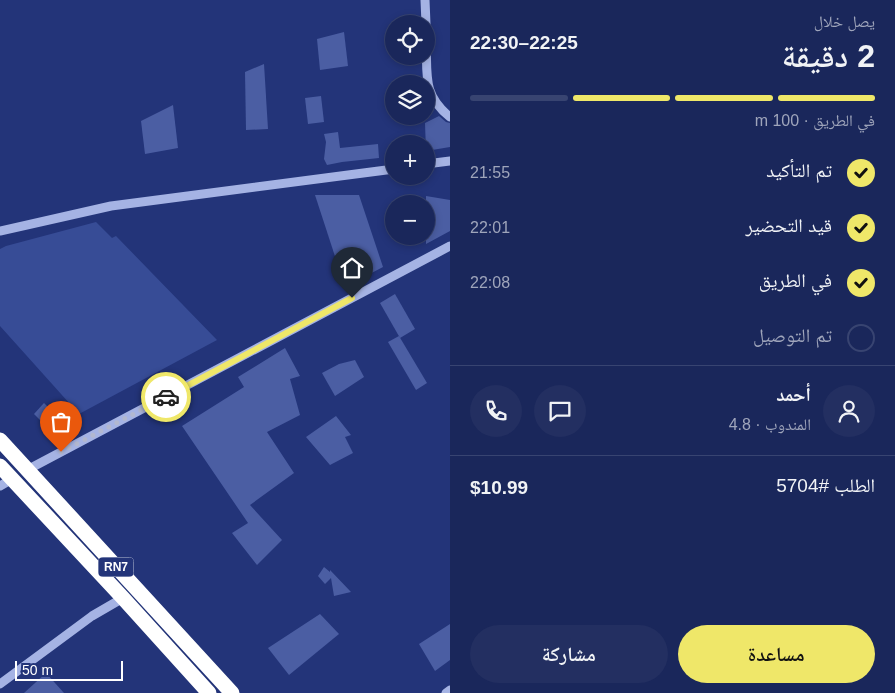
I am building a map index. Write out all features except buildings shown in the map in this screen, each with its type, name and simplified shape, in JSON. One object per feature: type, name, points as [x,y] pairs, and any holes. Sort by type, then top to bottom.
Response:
[{"type":"highway","name":"RN7","points":[[0,440],[232,693]]},
{"type":"highway","name":"RN7","points":[[0,466],[6,483],[123,598],[210,693]]},
{"type":"street","points":[[425,0],[426,15]]},
{"type":"street","points":[[427,65],[427,84],[433,99],[450,117]]},
{"type":"street","points":[[435,163],[450,161]]},
{"type":"street","points":[[0,231],[111,206],[385,170]]},
{"type":"street","points":[[27,470],[450,246]]},
{"type":"street","points":[[0,684],[92,616],[123,598]]},
{"type":"street","points":[[446,693],[450,690]]},
{"type":"shaded area","points":[[96,222],[112,238],[116,236],[217,340],[79,414],[0,326],[0,249]]},
{"type":"way so far","points":[[61,452],[166,397]]},
{"type":"route","points":[[166,397],[352,298]]}]
